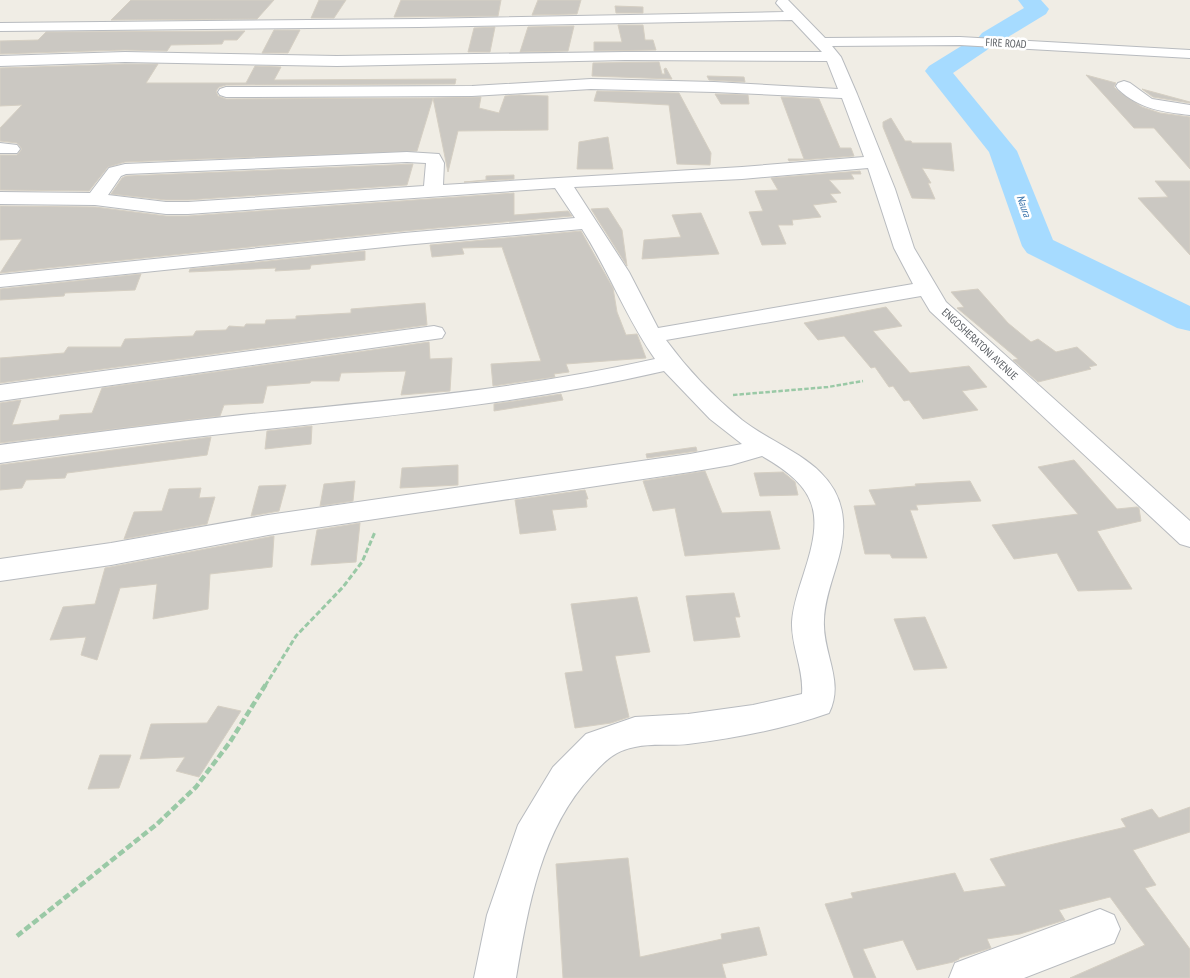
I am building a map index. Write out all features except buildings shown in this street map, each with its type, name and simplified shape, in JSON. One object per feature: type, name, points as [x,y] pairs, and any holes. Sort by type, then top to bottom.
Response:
[{"type":"street","name":"ENGOSHERATONI AVENUE","points":[[780,0],[827,49],[849,94],[886,189],[904,248],[938,306],[1190,537]]},
{"type":"street","points":[[0,27],[403,24],[796,16]]},
{"type":"street","name":"FIRE ROAD","points":[[0,61],[125,57],[337,61],[625,56],[827,49],[960,40],[1190,54]]},
{"type":"street","points":[[226,92],[481,91],[599,84],[849,94]]},
{"type":"street","points":[[1124,86],[1139,100],[1150,104],[1190,110]]},
{"type":"street","points":[[95,199],[115,172],[125,169],[407,157],[433,158],[436,163],[433,191]]},
{"type":"street","points":[[0,198],[95,199],[166,208],[188,208],[561,182],[742,174],[875,162]]},
{"type":"street","points":[[495,978],[507,915],[531,837],[566,778],[598,745],[635,732],[688,729],[793,711],[817,703],[820,691],[818,670],[809,636],[808,621],[827,546],[829,522],[826,502],[819,488],[786,457],[735,427],[702,398],[671,362],[644,325],[614,265],[561,182]]},
{"type":"street","points":[[0,281],[404,239],[587,223]]},
{"type":"street","points":[[652,336],[927,288]]},
{"type":"street","points":[[0,393],[434,333]]},
{"type":"street","points":[[0,454],[164,431],[396,407],[573,384],[671,362]]},
{"type":"street","points":[[0,570],[111,554],[268,525],[690,463],[731,456],[765,446]]},
{"type":"street","points":[[970,978],[1100,929]]},
{"type":"path","points":[[702,398],[828,388],[863,380]]},
{"type":"path","points":[[17,936],[157,824],[196,788],[230,742],[296,636],[343,587],[362,562],[388,507]]},
{"type":"waterway","name":"Naura","points":[[990,38],[1038,9],[1029,0]]},
{"type":"waterway","name":"Naura","points":[[979,45],[938,71],[1003,151],[1039,246],[1190,320]]}]
